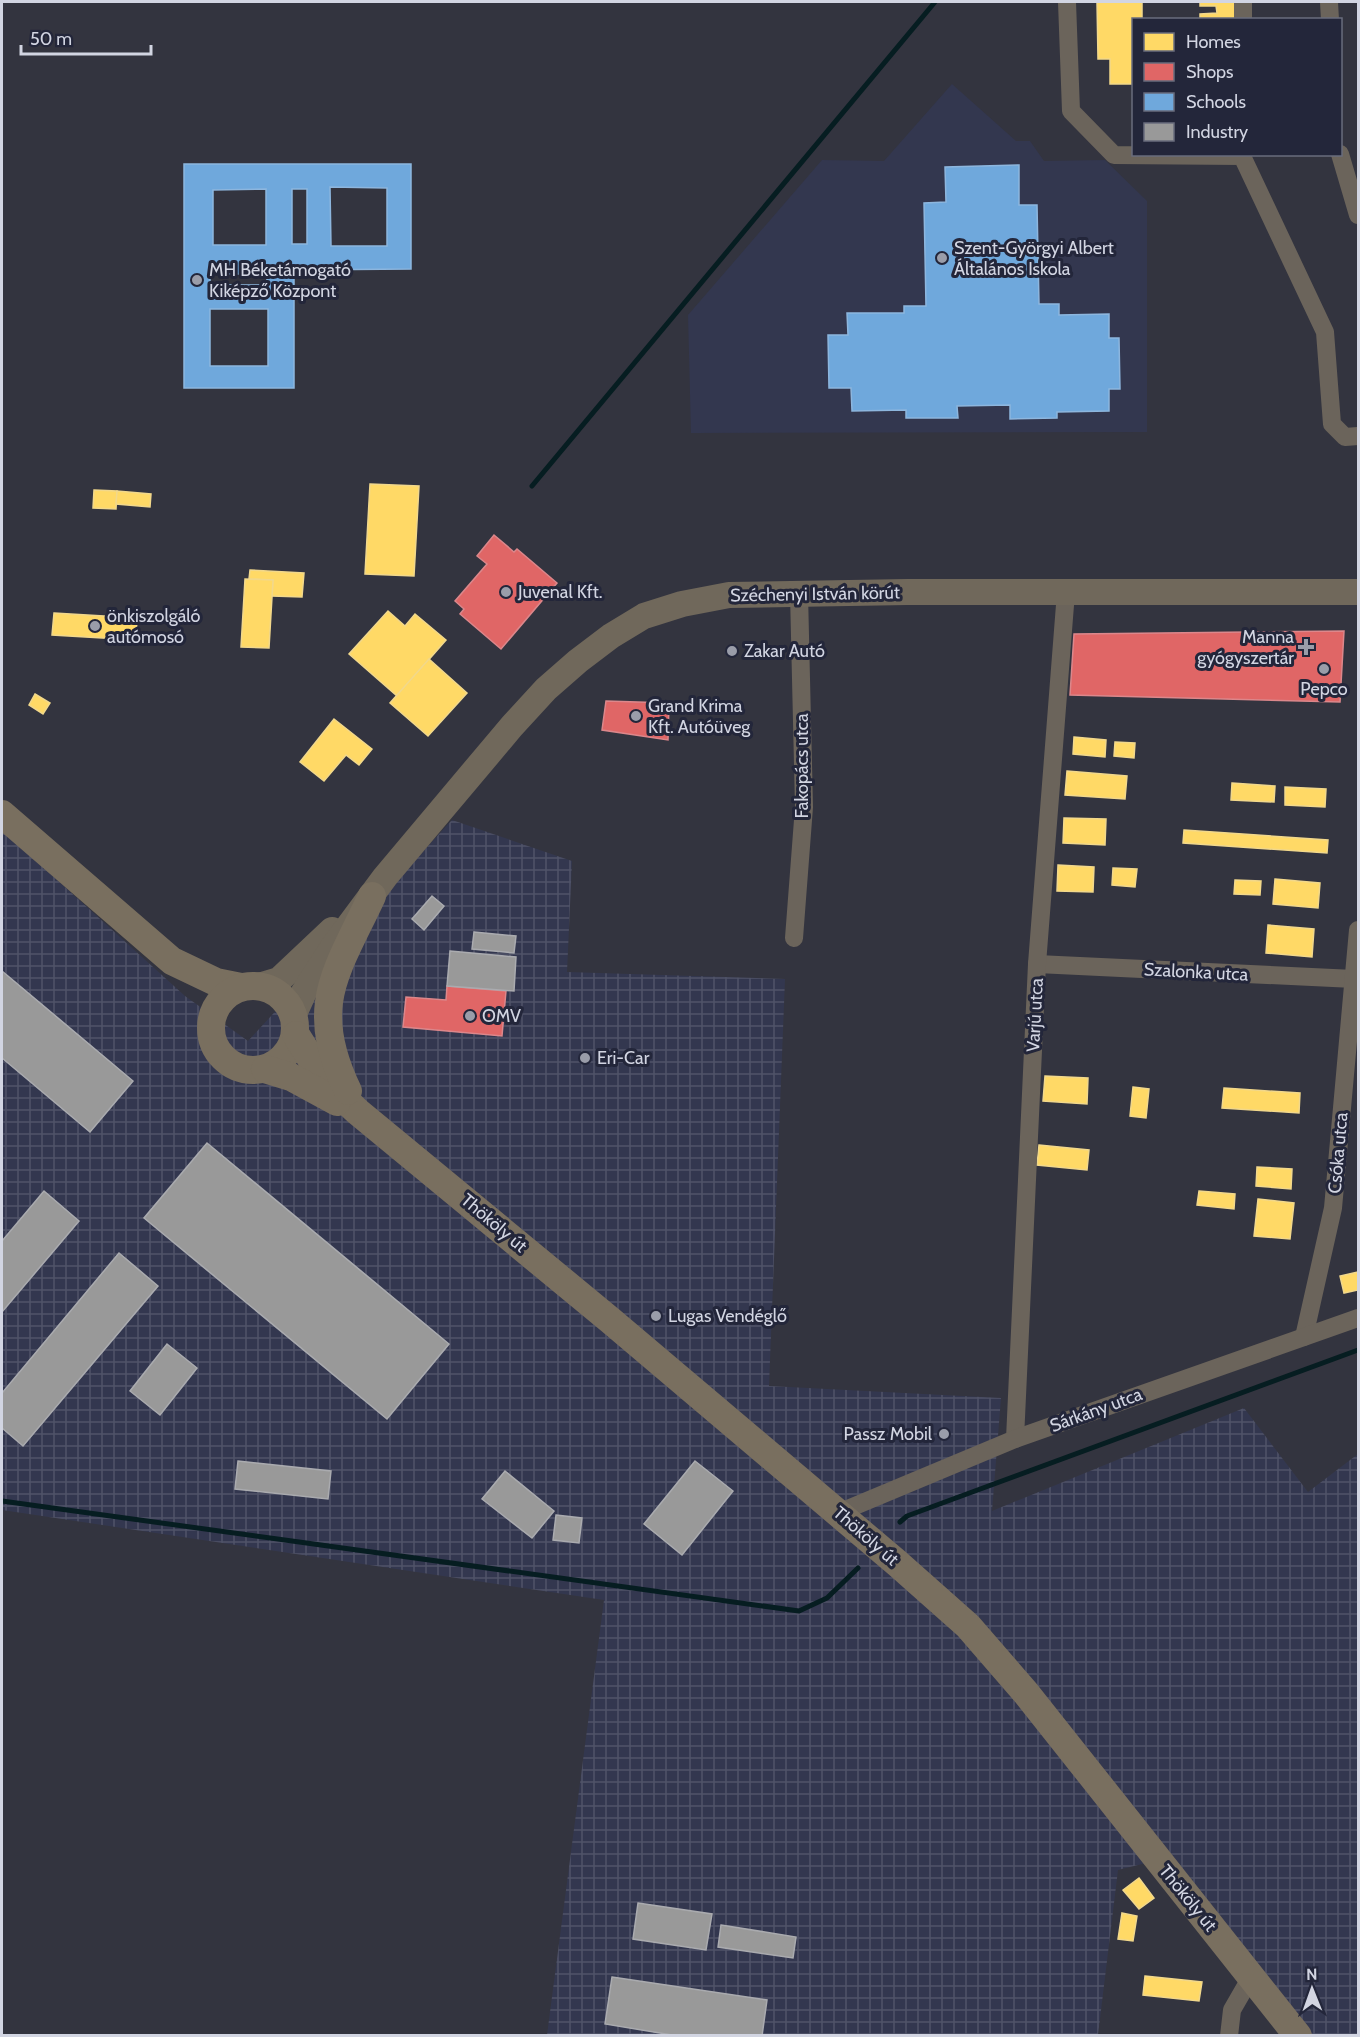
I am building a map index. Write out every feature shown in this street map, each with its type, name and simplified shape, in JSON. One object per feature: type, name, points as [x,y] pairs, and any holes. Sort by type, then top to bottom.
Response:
[{"type":"main road","points":[[2,814],[172,962]]},
{"type":"main road","points":[[358,1112],[334,1059],[328,1034],[328,1004],[335,972],[379,886]]},
{"type":"main road","name":"Thököly út","points":[[172,962],[216,982],[274,990],[286,1000],[295,1025],[325,1081],[358,1112],[601,1313],[968,1626],[1032,1701],[1298,2036]]},
{"type":"main road","name":"Thököly út","points":[[172,962],[202,1005],[222,1057],[242,1069],[264,1069],[291,1077],[358,1112]]},
{"type":"main road","points":[[211,1025],[215,1008],[226,995],[250,986]]},
{"type":"main road","points":[[264,1069],[276,1064],[285,1055],[295,1025]]},
{"type":"street","points":[[1067,2],[1071,111],[1114,155],[1132,155]]},
{"type":"street","points":[[1243,2],[1243,18]]},
{"type":"street","points":[[1329,2],[1330,18]]},
{"type":"street","points":[[1242,156],[1325,332],[1332,424],[1345,437],[1359,436]]},
{"type":"street","points":[[1341,156],[1359,215]]},
{"type":"street","name":"Varjú utca","points":[[1015,1439],[1037,964],[1066,592]]},
{"type":"street","name":"Széchenyi István körút","points":[[295,1025],[304,992],[333,946],[379,886],[546,688],[578,660],[644,616],[682,603],[729,595],[1359,592]]},
{"type":"street","name":"Fakopács utca","points":[[794,938],[804,807],[799,593]]},
{"type":"street","name":"Széchenyi István körút","points":[[250,986],[279,980],[379,886]]},
{"type":"street","name":"Csóka utca","points":[[1304,1337],[1333,1208],[1359,930]]},
{"type":"street","name":"Szalonka utca","points":[[1037,964],[1354,979]]},
{"type":"street","name":"Sárkány utca","points":[[838,1513],[1015,1439],[1359,1318]]},
{"type":"street","points":[[1229,2036],[1232,2010],[1251,1977]]},
{"type":"shaded area","name":"Szent-Györgyi Albert Általános Iskola","points":[[952,84],[1016,141],[1030,141],[1044,161],[1105,160],[1147,201],[1147,432],[691,433],[688,315],[822,160],[884,161]]},
{"type":"shaded area","points":[[452,820],[572,861],[567,972],[785,979],[769,1386],[1001,1398],[992,1511],[1244,1408],[1308,1492],[1358,1454],[1358,2035],[1300,2035],[1158,1860],[1118,1870],[1098,2035],[547,2035],[604,1600],[2,1510],[2,830],[185,996],[248,1041]]},
{"type":"building: Homes","points":[[1097,2],[1142,2],[1142,18],[1132,18],[1132,84],[1110,84],[1110,59],[1098,59]]},
{"type":"building: Homes","points":[[1200,2],[1237,2],[1238,18],[1200,18],[1200,14],[1217,13],[1216,6],[1200,6]]},
{"type":"building: Homes","points":[[370,484],[419,486],[414,576],[365,574]]},
{"type":"building: Homes","points":[[94,490],[117,491],[116,509],[93,508]]},
{"type":"building: Homes","points":[[117,491],[151,494],[150,507],[116,504]]},
{"type":"building: Homes","points":[[250,570],[304,573],[302,597],[272,596],[273,580],[249,579]]},
{"type":"building: Homes","points":[[245,579],[273,580],[269,648],[241,647]]},
{"type":"building: Homes","points":[[388,611],[405,626],[415,614],[446,640],[397,696],[349,654]]},
{"type":"building: Homes","name":"önkiszolgáló autómosó","points":[[54,613],[137,618],[136,640],[52,635]]},
{"type":"building: Homes","points":[[429,659],[467,693],[428,736],[390,703]]},
{"type":"building: Homes","points":[[35,694],[50,703],[43,714],[29,705]]},
{"type":"building: Homes","points":[[334,719],[372,749],[359,765],[346,755],[324,781],[300,762]]},
{"type":"building: Homes","points":[[1074,737],[1106,740],[1105,757],[1073,754]]},
{"type":"building: Homes","points":[[1115,742],[1135,743],[1134,758],[1114,756]]},
{"type":"building: Homes","points":[[1067,771],[1127,776],[1125,799],[1065,795]]},
{"type":"building: Homes","points":[[1232,783],[1275,786],[1274,802],[1231,800]]},
{"type":"building: Homes","points":[[1285,787],[1326,789],[1325,807],[1285,805]]},
{"type":"building: Homes","points":[[1064,818],[1106,819],[1105,845],[1063,843]]},
{"type":"building: Homes","points":[[1184,830],[1328,840],[1327,853],[1183,843]]},
{"type":"building: Homes","points":[[1058,865],[1094,867],[1093,892],[1057,891]]},
{"type":"building: Homes","points":[[1113,868],[1137,869],[1135,887],[1112,885]]},
{"type":"building: Homes","points":[[1275,879],[1320,883],[1318,908],[1273,904]]},
{"type":"building: Homes","points":[[1235,880],[1261,881],[1260,895],[1234,894]]},
{"type":"building: Homes","points":[[1268,925],[1314,929],[1312,957],[1266,953]]},
{"type":"building: Homes","points":[[1045,1076],[1088,1078],[1087,1104],[1043,1101]]},
{"type":"building: Homes","points":[[1133,1087],[1149,1089],[1146,1118],[1130,1116]]},
{"type":"building: Homes","points":[[1224,1088],[1300,1093],[1299,1113],[1222,1108]]},
{"type":"building: Homes","points":[[1039,1145],[1089,1150],[1087,1170],[1037,1165]]},
{"type":"building: Homes","points":[[1257,1167],[1292,1169],[1291,1189],[1256,1186]]},
{"type":"building: Homes","points":[[1199,1191],[1235,1194],[1234,1209],[1197,1205]]},
{"type":"building: Homes","points":[[1258,1199],[1294,1203],[1290,1239],[1254,1236]]},
{"type":"building: Homes","points":[[1358,1272],[1358,1290],[1344,1293],[1340,1276]]},
{"type":"building: Homes","points":[[1139,1878],[1154,1898],[1139,1909],[1123,1890]]},
{"type":"building: Homes","points":[[1122,1913],[1137,1916],[1133,1941],[1118,1939]]},
{"type":"building: Homes","points":[[1145,1976],[1202,1982],[1199,2001],[1143,1995]]},
{"type":"building: Shops","name":"Juvenal Kft.","points":[[494,535],[514,552],[517,549],[557,583],[501,649],[460,614],[464,609],[455,601],[487,564],[477,556]]},
{"type":"building: Shops","points":[[1344,631],[1340,702],[1070,695],[1074,634]]},
{"type":"building: Shops","name":"Grand Krima Kft. Autóüveg","points":[[606,701],[669,703],[668,740],[602,730]]},
{"type":"building: Shops","points":[[447,986],[506,991],[502,1036],[403,1027],[406,997],[446,1000]]},
{"type":"building: Schools","name":"MH Béketámogató Kiképző Központ","points":[[184,164],[411,164],[411,269],[294,270],[294,388],[184,388]],"holes":[[[330,187],[387,188],[387,246],[331,246]],[[266,189],[266,245],[213,245],[213,190]],[[292,189],[307,189],[307,244],[292,244]],[[210,274],[267,274],[267,285],[210,285]],[[210,309],[268,309],[268,366],[210,366]]]},
{"type":"building: Schools","points":[[1019,165],[1019,205],[1037,205],[1039,304],[1059,304],[1059,315],[1109,314],[1109,338],[1119,338],[1120,389],[1109,389],[1109,411],[1057,412],[1057,418],[1010,419],[1010,405],[957,406],[958,418],[906,418],[906,410],[852,411],[851,388],[829,388],[828,335],[848,335],[847,313],[904,313],[904,306],[926,306],[924,203],[946,202],[945,167]]},
{"type":"building: Industry","points":[[432,896],[444,906],[424,930],[412,919]]},
{"type":"building: Industry","points":[[474,932],[516,936],[514,953],[472,949]]},
{"type":"building: Industry","points":[[450,951],[516,957],[514,991],[447,986]]},
{"type":"building: Industry","points":[[2,971],[133,1081],[90,1132],[2,1058]]},
{"type":"building: Industry","points":[[207,1143],[449,1344],[387,1419],[144,1218]]},
{"type":"building: Industry","points":[[44,1191],[79,1221],[2,1312],[2,1241]]},
{"type":"building: Industry","points":[[119,1253],[158,1286],[23,1446],[2,1428],[2,1393]]},
{"type":"building: Industry","points":[[167,1344],[197,1368],[160,1415],[130,1391]]},
{"type":"building: Industry","points":[[238,1461],[331,1471],[328,1499],[235,1489]]},
{"type":"building: Industry","points":[[695,1461],[733,1491],[682,1555],[644,1524]]},
{"type":"building: Industry","points":[[505,1471],[554,1511],[532,1538],[482,1499]]},
{"type":"building: Industry","points":[[556,1515],[582,1518],[579,1543],[553,1540]]},
{"type":"building: Industry","points":[[638,1903],[712,1914],[706,1950],[633,1939]]},
{"type":"building: Industry","points":[[721,1925],[796,1937],[793,1958],[718,1947]]},
{"type":"building: Industry","points":[[612,1977],[767,2000],[762,2036],[678,2036],[605,2024]]},
{"type":"waterway","points":[[532,486],[935,2]]},
{"type":"waterway","points":[[900,1522],[907,1516],[1358,1350]]},
{"type":"waterway","points":[[2,1501],[799,1611],[827,1598],[858,1568]]},
{"type":"place","name":"Szent-Györgyi Albert Általános Iskola","points":[[942,258]]},
{"type":"place","name":"MH Béketámogató Kiképző Központ","points":[[197,280]]},
{"type":"place","name":"Juvenal Kft.","points":[[506,592]]},
{"type":"place","name":"önkiszolgáló autómosó","points":[[95,626]]},
{"type":"place","name":"Manna gyógyszertár","points":[[1306,647]]},
{"type":"place","name":"Zakar Autó","points":[[732,651]]},
{"type":"place","name":"Pepco","points":[[1324,669]]},
{"type":"place","name":"Grand Krima Kft. Autóüveg","points":[[636,716]]},
{"type":"place","name":"OMV","points":[[470,1016]]},
{"type":"place","name":"Eri-Car","points":[[585,1058]]},
{"type":"place","name":"Lugas Vendéglő","points":[[656,1316]]},
{"type":"place","name":"Passz Mobil","points":[[944,1434]]}]
